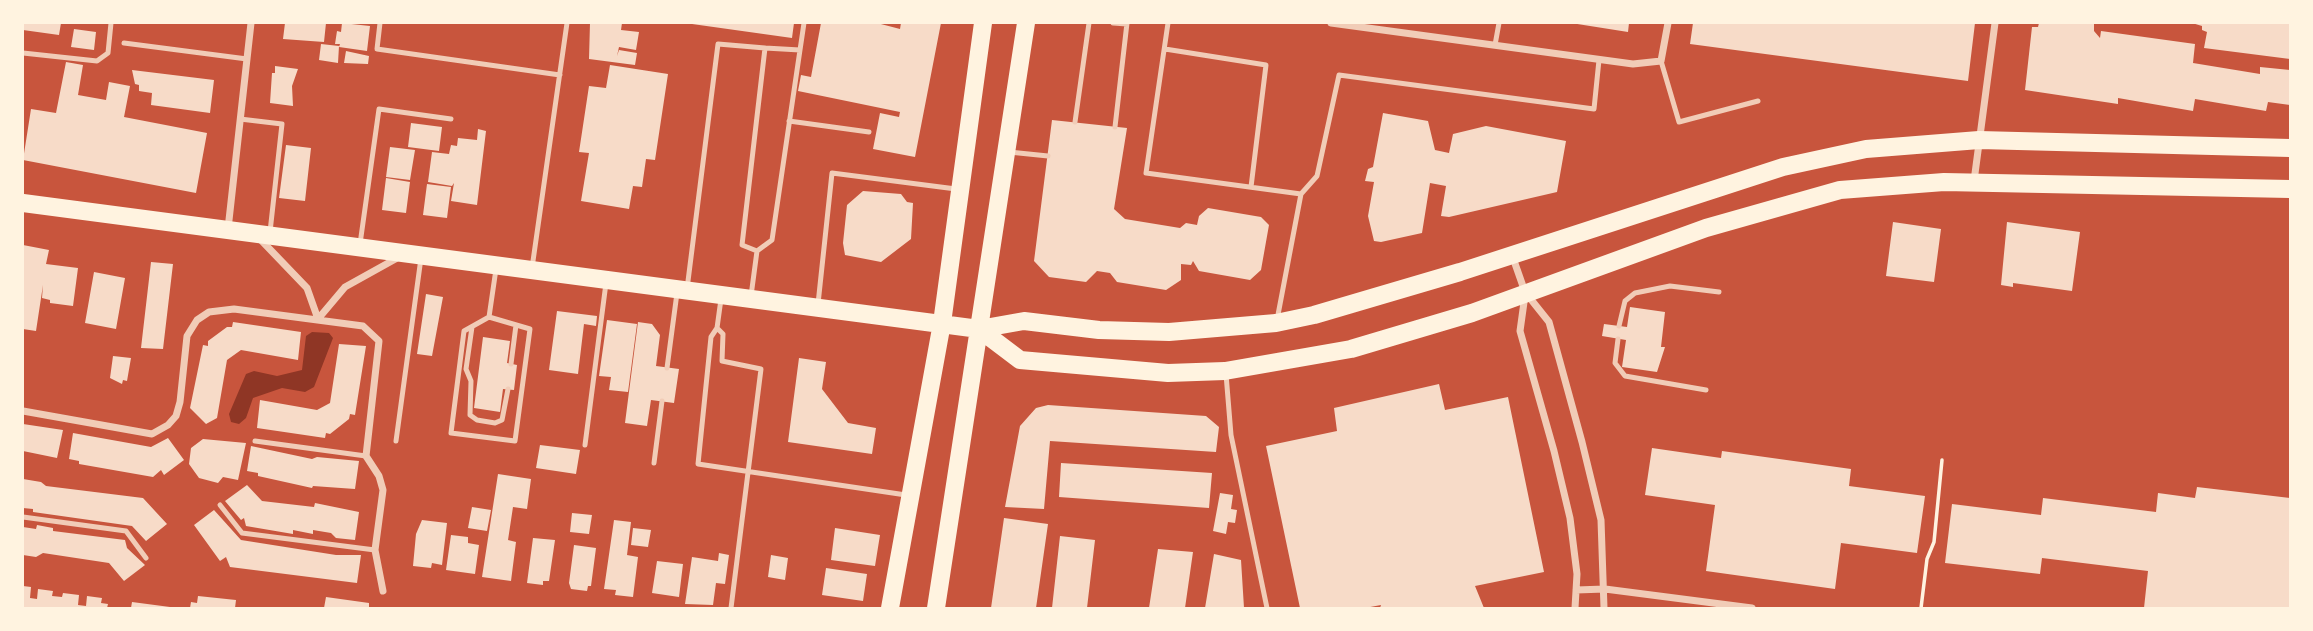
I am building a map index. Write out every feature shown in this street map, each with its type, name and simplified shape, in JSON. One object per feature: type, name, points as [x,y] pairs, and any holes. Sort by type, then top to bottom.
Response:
[{"type":"main road","points":[[890,608],[942,323],[983,23]]},
{"type":"main road","points":[[936,608],[1026,23]]},
{"type":"main road","points":[[23,203],[979,329],[1024,321],[1098,330],[1169,332],[1276,323],[1365,301],[1783,167],[1866,149],[1979,140],[2290,148]]},
{"type":"main road","points":[[979,329],[1020,360],[1168,373],[1225,371],[1351,349],[1472,313],[1706,228],[1840,190],[1974,182],[2290,189]]},
{"type":"street","points":[[228,230],[251,23]]},
{"type":"street","points":[[1331,23],[1599,60],[1659,62],[1668,23]]},
{"type":"street","points":[[1974,182],[1995,23]]},
{"type":"street","points":[[262,234],[307,288],[318,319]]},
{"type":"street","points":[[318,319],[345,287],[413,254]]},
{"type":"street","points":[[1512,254],[1525,292],[1549,322],[1582,442],[1601,520],[1604,608]]},
{"type":"street","points":[[1525,292],[1520,331],[1555,451],[1570,518],[1577,574],[1575,608]]},
{"type":"street","points":[[23,411],[152,434],[168,425],[176,416],[187,336],[191,326],[202,316],[225,308],[363,326],[379,341],[366,456],[379,476],[383,490],[375,550],[383,591]]},
{"type":"street","points":[[1576,590],[1605,589],[1752,608]]},
{"type":"lane","points":[[23,53],[97,61],[108,52],[111,23]]},
{"type":"lane","points":[[380,23],[377,49],[560,75]]},
{"type":"lane","points":[[532,271],[567,23]]},
{"type":"lane","points":[[750,299],[757,251],[772,240],[804,23]]},
{"type":"lane","points":[[1075,122],[1088,23]]},
{"type":"lane","points":[[1113,23],[1127,23],[1115,127]]},
{"type":"lane","points":[[1168,23],[1146,173],[1301,194]]},
{"type":"lane","points":[[1495,45],[1499,23]]},
{"type":"lane","points":[[124,43],[247,59]]},
{"type":"lane","points":[[667,368],[682,290],[718,44],[800,50]]},
{"type":"lane","points":[[757,251],[742,245],[765,48]]},
{"type":"lane","points":[[1165,49],[1266,65],[1251,187]]},
{"type":"lane","points":[[1276,323],[1301,194],[1317,176],[1339,75],[1594,109],[1599,60]]},
{"type":"lane","points":[[1659,62],[1679,122],[1758,101]]},
{"type":"lane","points":[[359,247],[379,109],[451,119]]},
{"type":"lane","points":[[240,120],[282,124],[262,234]]},
{"type":"lane","points":[[789,121],[869,132]]},
{"type":"lane","points":[[1006,152],[1048,156]]},
{"type":"lane","points":[[817,307],[832,173],[960,189]]},
{"type":"lane","points":[[396,441],[413,254]]},
{"type":"lane","points":[[489,317],[497,266]]},
{"type":"lane","points":[[585,444],[607,279]]},
{"type":"lane","points":[[1619,326],[1625,301],[1635,293],[1670,286],[1720,292]]},
{"type":"lane","points":[[722,296],[717,328],[710,337],[698,464],[911,495]]},
{"type":"lane","points":[[489,317],[516,325],[530,329],[516,441],[451,433],[464,331],[489,317]]},
{"type":"lane","points":[[511,364],[516,325]]},
{"type":"lane","points":[[472,327],[466,369],[471,381],[470,415],[477,420],[499,422],[505,414],[508,390]]},
{"type":"lane","points":[[717,328],[723,334],[722,361],[761,369],[751,471],[732,608]]},
{"type":"lane","points":[[1618,339],[1615,363],[1625,376],[1706,390]]},
{"type":"lane","points":[[1225,371],[1231,435],[1267,608]]},
{"type":"lane","points":[[654,463],[663,401]]},
{"type":"lane","points":[[255,441],[366,456]]},
{"type":"lane","points":[[220,505],[242,533],[375,550]]},
{"type":"lane","points":[[23,517],[126,531],[146,558]]},
{"type":"path","points":[[1921,608],[1927,559],[1934,542],[1942,460]]},
{"type":"shaded area","points":[[312,332],[329,333],[333,338],[314,387],[305,392],[282,388],[253,398],[246,418],[239,424],[231,422],[229,414],[246,374],[254,371],[277,376],[302,370],[306,336]]},
{"type":"building","points":[[23,23],[61,23],[59,35],[23,30]]},
{"type":"building","points":[[285,23],[326,23],[324,42],[283,39]]},
{"type":"building","points":[[342,23],[370,26],[367,51],[335,44],[337,31],[341,32]]},
{"type":"building","points":[[590,23],[622,23],[621,30],[639,32],[636,50],[619,47],[617,56],[619,50],[637,53],[635,65],[589,59]]},
{"type":"building","points":[[685,23],[794,23],[792,38]]},
{"type":"building","points":[[821,23],[877,23],[900,29],[901,23],[941,23],[915,157],[873,149],[880,113],[899,117],[900,112],[798,91],[801,75],[811,77]]},
{"type":"building","points":[[1571,23],[1629,23],[1628,32]]},
{"type":"building","points":[[1693,23],[1975,23],[1968,81],[1690,44]]},
{"type":"building","points":[[2039,23],[2094,23],[2094,31],[2100,38],[2101,31],[2195,44],[2193,63],[2260,74],[2260,67],[2290,70],[2290,105],[2268,102],[2266,111],[2195,99],[2193,111],[2118,98],[2118,104],[2025,90],[2032,27],[2038,27]]},
{"type":"building","points":[[2192,23],[2290,23],[2290,59],[2204,48],[2207,32],[2202,30],[2202,26]]},
{"type":"building","points":[[74,29],[96,32],[94,50],[71,47]]},
{"type":"building","points":[[321,44],[339,46],[338,63],[319,60]]},
{"type":"building","points":[[346,51],[369,56],[368,64],[344,63]]},
{"type":"building","points":[[66,62],[83,65],[78,95],[106,100],[109,82],[130,86],[124,117],[207,133],[196,193],[23,160],[31,109],[56,113]]},
{"type":"building","points":[[610,65],[668,74],[655,160],[646,159],[642,187],[633,186],[629,209],[581,201],[589,153],[579,152],[589,86],[606,88]]},
{"type":"building","points":[[275,66],[298,69],[292,86],[293,106],[270,103]]},
{"type":"building","points":[[132,70],[214,80],[210,113],[151,105],[152,93],[139,91]]},
{"type":"building","points":[[1383,113],[1428,121],[1435,150],[1449,153],[1453,134],[1486,126],[1566,141],[1557,192],[1449,217],[1441,216],[1446,186],[1430,183],[1422,233],[1381,242],[1374,241],[1368,216],[1374,182],[1365,181],[1368,169],[1373,167]]},
{"type":"building","points":[[1052,120],[1127,128],[1114,209],[1125,219],[1180,228],[1186,223],[1197,225],[1199,216],[1208,208],[1261,217],[1269,225],[1261,270],[1250,280],[1199,271],[1193,261],[1191,265],[1181,264],[1181,280],[1166,290],[1117,282],[1110,273],[1097,271],[1086,282],[1049,277],[1034,261]]},
{"type":"building","points":[[411,123],[442,127],[439,151],[408,147]]},
{"type":"building","points":[[478,129],[486,131],[477,205],[451,201],[454,183],[452,186],[428,182],[432,152],[449,154],[451,145],[457,146],[458,138],[477,140]]},
{"type":"building","points":[[286,145],[311,148],[305,201],[279,198]]},
{"type":"building","points":[[390,147],[415,150],[410,180],[386,177]]},
{"type":"building","points":[[386,178],[410,182],[406,213],[382,210]]},
{"type":"building","points":[[427,184],[451,187],[447,218],[423,215]]},
{"type":"building","points":[[863,191],[901,194],[907,202],[913,203],[911,239],[881,262],[845,255],[843,243],[847,205]]},
{"type":"building","points":[[1893,222],[1941,229],[1934,282],[1886,276]]},
{"type":"building","points":[[2007,222],[2080,232],[2072,291],[2013,283],[2013,287],[2001,285]]},
{"type":"building","points":[[23,245],[49,250],[46,264],[78,268],[73,306],[50,303],[50,300],[42,298],[43,285],[36,331],[23,329]]},
{"type":"building","points":[[151,262],[173,264],[163,349],[141,348]]},
{"type":"building","points":[[94,272],[125,278],[116,329],[85,323]]},
{"type":"building","points":[[426,294],[443,297],[432,356],[417,354]]},
{"type":"building","points":[[1630,307],[1665,312],[1661,347],[1665,347],[1657,372],[1622,367],[1626,340],[1602,336],[1604,324],[1627,327]]},
{"type":"building","points":[[557,311],[597,316],[596,326],[584,324],[578,374],[549,370]]},
{"type":"building","points":[[607,320],[637,324],[628,392],[609,390],[611,377],[599,376]]},
{"type":"building","points":[[233,322],[301,332],[298,360],[241,350],[227,360],[217,418],[206,424],[190,408],[203,345],[208,346],[208,341],[227,327],[232,327]]},
{"type":"building","points":[[638,322],[652,324],[660,335],[656,366],[679,369],[674,403],[651,400],[647,426],[625,423]]},
{"type":"building","points":[[483,337],[510,341],[507,363],[517,365],[514,390],[503,389],[500,412],[474,408]]},
{"type":"building","points":[[339,344],[366,346],[355,415],[350,414],[349,419],[330,434],[326,433],[325,438],[257,428],[260,400],[317,410],[330,403]]},
{"type":"building","points":[[113,356],[131,358],[127,381],[123,380],[122,384],[110,378]]},
{"type":"building","points":[[799,358],[826,362],[822,389],[848,423],[876,428],[872,454],[788,442]]},
{"type":"building","points":[[1439,384],[1445,410],[1508,397],[1544,572],[1475,586],[1484,608],[1380,608],[1381,605],[1365,608],[1300,608],[1266,446],[1337,431],[1334,408]]},
{"type":"building","points":[[1048,405],[1206,416],[1219,427],[1216,452],[1050,441],[1044,509],[1005,507],[1020,426],[1036,408]]},
{"type":"building","points":[[23,424],[63,430],[57,458],[23,451]]},
{"type":"building","points":[[73,433],[151,447],[168,438],[184,460],[164,475],[161,470],[153,477],[79,464],[79,461],[69,459]]},
{"type":"building","points":[[203,439],[246,443],[238,480],[223,477],[218,483],[199,478],[189,464],[191,448]]},
{"type":"building","points":[[540,445],[580,450],[576,474],[536,468]]},
{"type":"building","points":[[251,446],[312,459],[317,457],[359,461],[355,489],[312,488],[258,476],[258,473],[247,471]]},
{"type":"building","points":[[1652,448],[1721,458],[1722,451],[1851,469],[1849,486],[1925,496],[1917,553],[1841,543],[1835,589],[1706,571],[1715,505],[1645,495]]},
{"type":"building","points":[[1061,463],[1212,473],[1209,508],[1059,497]]},
{"type":"building","points":[[498,474],[531,479],[527,509],[513,507],[508,540],[516,542],[511,581],[482,577]]},
{"type":"building","points":[[23,479],[41,482],[46,486],[143,498],[167,524],[146,541],[132,526],[33,512],[33,509],[23,508]]},
{"type":"building","points":[[247,485],[262,501],[314,507],[315,503],[359,512],[355,540],[336,538],[331,533],[313,530],[313,534],[293,530],[293,534],[246,526],[244,518],[241,520],[225,501]]},
{"type":"building","points":[[2197,487],[2290,498],[2290,608],[2144,608],[2148,571],[2042,558],[2040,574],[1945,563],[1952,504],[2041,515],[2043,498],[2156,512],[2158,493],[2195,498]]},
{"type":"building","points":[[1220,493],[1233,495],[1231,509],[1237,510],[1235,523],[1228,522],[1226,534],[1213,531]]},
{"type":"building","points":[[472,507],[491,510],[487,531],[468,528]]},
{"type":"building","points":[[214,510],[241,540],[336,555],[361,555],[357,583],[230,567],[226,557],[220,561],[194,525]]},
{"type":"building","points":[[572,513],[592,515],[589,534],[570,532]]},
{"type":"building","points":[[1004,518],[1048,524],[1036,608],[991,608]]},
{"type":"building","points":[[422,520],[447,523],[442,565],[432,563],[431,568],[413,566],[416,534]]},
{"type":"building","points":[[614,520],[631,522],[627,555],[638,557],[633,597],[615,595],[616,590],[604,589]]},
{"type":"building","points":[[37,525],[53,528],[53,531],[125,540],[127,548],[145,565],[124,581],[109,563],[43,553],[36,557],[23,555],[23,527],[36,529]]},
{"type":"building","points":[[633,528],[651,530],[648,547],[631,545]]},
{"type":"building","points":[[835,528],[880,535],[875,566],[831,560]]},
{"type":"building","points":[[451,535],[468,537],[468,543],[479,545],[475,574],[446,570]]},
{"type":"building","points":[[1060,536],[1095,540],[1087,608],[1052,608]]},
{"type":"building","points":[[533,538],[555,540],[549,581],[543,581],[543,585],[527,583]]},
{"type":"building","points":[[574,545],[596,548],[591,586],[588,586],[587,591],[571,589],[569,583]]},
{"type":"building","points":[[1158,549],[1193,552],[1185,608],[1149,608]]},
{"type":"building","points":[[719,553],[729,555],[725,584],[716,583],[713,605],[685,604],[692,557],[718,561]]},
{"type":"building","points":[[1214,554],[1241,560],[1244,608],[1205,608]]},
{"type":"building","points":[[771,555],[788,558],[785,580],[768,577]]},
{"type":"building","points":[[657,561],[683,564],[679,597],[652,593]]},
{"type":"building","points":[[826,568],[867,574],[863,601],[822,595]]},
{"type":"building","points":[[23,586],[31,587],[30,598],[37,599],[38,589],[53,591],[52,596],[62,597],[63,593],[79,595],[78,605],[86,606],[87,596],[102,598],[101,603],[108,604],[107,608],[23,608]]},
{"type":"building","points":[[198,596],[236,600],[235,608],[190,608],[191,602],[197,603]]},
{"type":"building","points":[[326,597],[369,603],[369,608],[324,608]]},
{"type":"building","points":[[132,602],[170,607],[170,608],[131,608]]}]
